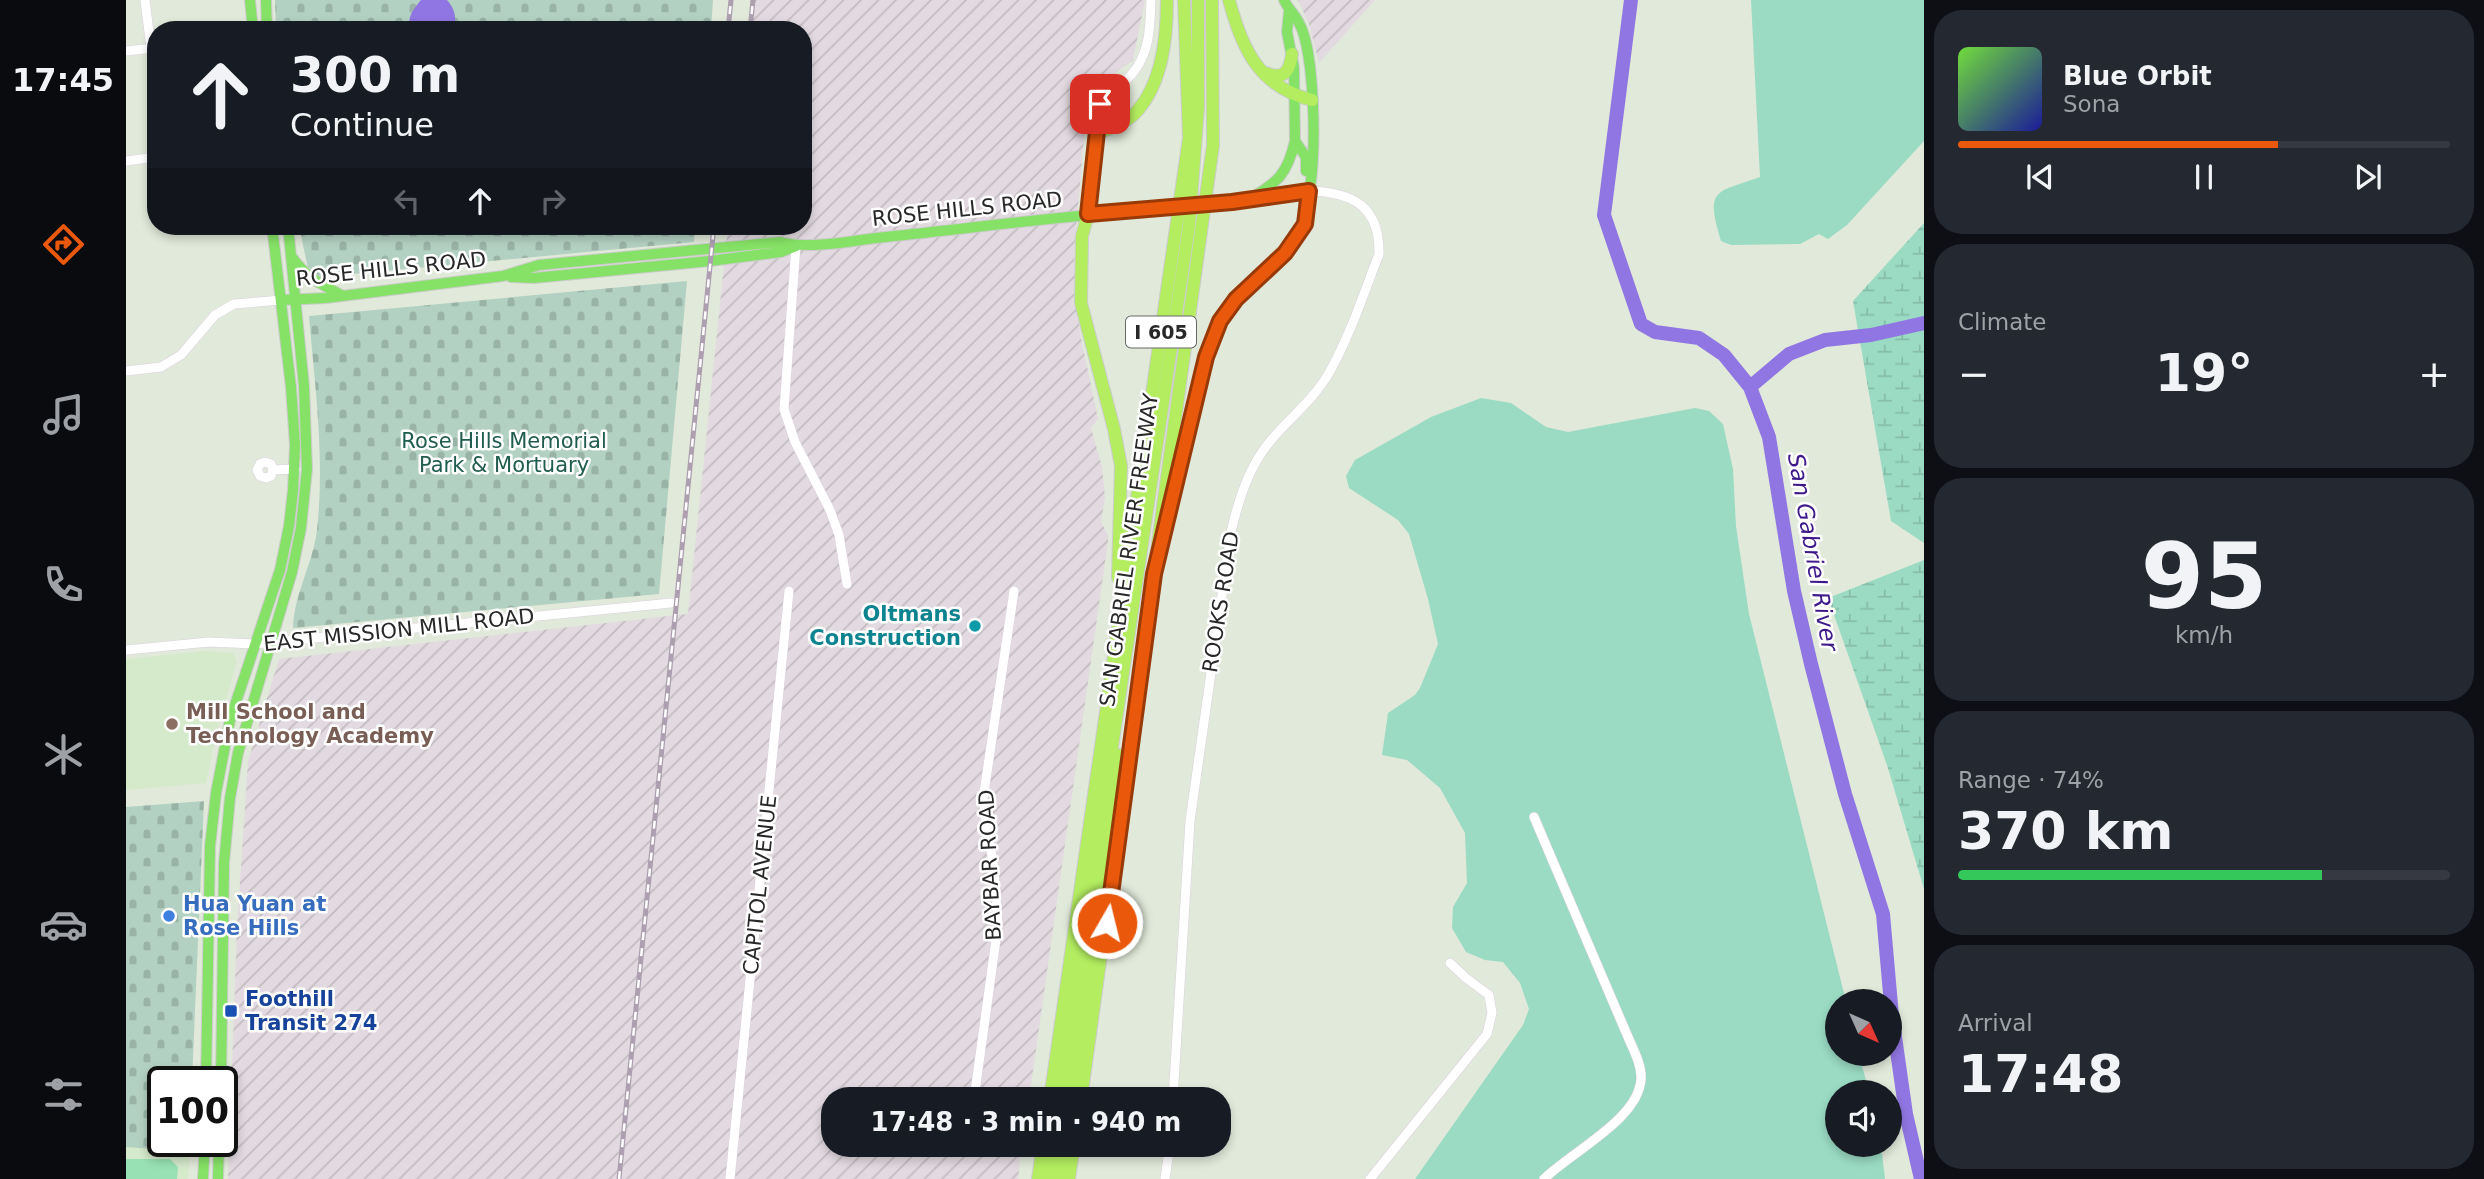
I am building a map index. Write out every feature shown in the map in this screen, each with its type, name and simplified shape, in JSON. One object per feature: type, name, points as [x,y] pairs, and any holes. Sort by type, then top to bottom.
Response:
[{"type":"highway","points":[[1096,134],[1127,120],[1139,110],[1149,92],[1159,66],[1167,28],[1167,0]]},
{"type":"highway","name":"SAN GABRIEL RIVER FREEWAY","points":[[1052,1087],[1189,138],[1184,0]]},
{"type":"highway","points":[[1062,1087],[1189,226],[1198,108],[1198,0]]},
{"type":"highway","name":"SAN GABRIEL RIVER FREEWAY","points":[[1083,1087],[1213,145],[1212,0]]},
{"type":"highway","points":[[1229,0],[1240,37],[1271,83],[1295,96],[1312,100]]},
{"type":"highway","points":[[1263,72],[1274,77],[1281,75],[1287,71],[1292,54]]},
{"type":"highway","points":[[1154,574],[1206,357],[1220,321],[1236,299],[1285,253],[1297,236],[1305,224],[1309,191]]},
{"type":"highway","points":[[1088,214],[1082,236],[1080,303],[1114,429],[1121,466],[1113,662]]},
{"type":"highway","points":[[1072,1087],[1101,896],[1161,455],[1174,436]]},
{"type":"highway","points":[[1038,1179],[1041,1157]]},
{"type":"highway","points":[[1048,1179],[1051,1157]]},
{"type":"highway","points":[[1059,1179],[1062,1157]]},
{"type":"highway","points":[[1069,1179],[1072,1157]]},
{"type":"main road","points":[[250,0],[252,21]]},
{"type":"main road","points":[[266,0],[267,21]]},
{"type":"main road","points":[[1284,0],[1299,23],[1311,76],[1313,157],[1309,191]]},
{"type":"main road","points":[[1248,200],[1280,179],[1289,165],[1295,141],[1292,54],[1287,32],[1289,11]]},
{"type":"main road","points":[[1088,214],[1096,134]]},
{"type":"main road","points":[[1295,141],[1306,158],[1306,183],[1309,191]]},
{"type":"main road","name":"ROSE HILLS ROAD","points":[[282,300],[343,296],[503,276],[538,265],[780,242],[796,246],[1088,214],[1232,202],[1309,191]]},
{"type":"main road","points":[[206,1066],[210,846],[216,793],[230,720],[280,570],[289,526],[295,469],[292,396],[273,235]]},
{"type":"main road","points":[[221,1066],[224,863],[230,798],[237,753],[292,572],[301,528],[307,469],[305,397],[289,235]]},
{"type":"main road","points":[[291,255],[302,272],[312,281],[343,296]]},
{"type":"main road","points":[[292,396],[298,399],[301,407],[304,460],[307,469]]},
{"type":"main road","points":[[216,793],[221,795],[223,800],[220,845],[224,863]]},
{"type":"main road","points":[[203,1179],[204,1157]]},
{"type":"main road","points":[[218,1179],[219,1157]]},
{"type":"street","points":[[145,0],[148,21]]},
{"type":"street","points":[[1096,134],[1100,104],[1133,73],[1147,46],[1151,0]]},
{"type":"street","points":[[126,51],[147,49]]},
{"type":"street","points":[[126,160],[147,159]]},
{"type":"street","name":"ROOKS ROAD","points":[[1174,1087],[1190,821],[1238,499],[1252,467],[1271,440],[1312,398],[1329,373],[1379,254],[1375,224],[1364,208],[1347,195],[1309,191]]},
{"type":"street","points":[[796,246],[784,410],[795,442],[830,510],[839,535],[847,584]]},
{"type":"street","points":[[126,371],[161,367],[181,355],[215,315],[234,304],[282,300]]},
{"type":"street","points":[[277,469],[295,469]]},
{"type":"street","name":"BAYBAR ROAD","points":[[976,1087],[998,925],[994,870],[983,799],[1014,590]]},
{"type":"street","name":"CAPITOL AVENUE","points":[[730,1179],[789,591]]},
{"type":"street","name":"EAST MISSION MILL ROAD","points":[[126,650],[209,642],[270,643],[671,603]]},
{"type":"street","points":[[1534,817],[1628,1037],[1641,1078],[1629,1110],[1544,1179]]},
{"type":"street","points":[[1370,1179],[1487,1034],[1492,1013],[1489,995],[1450,962]]},
{"type":"street","points":[[1165,1179],[1168,1157]]},
{"type":"shaded area","points":[[421,0],[447,0],[455,14],[455,21],[410,21],[413,10]]},
{"type":"shaded area","points":[[751,0],[1145,0],[1133,60],[1106,80],[1087,104],[1074,252],[1080,333],[1098,419],[1091,428],[1102,467],[1105,498],[1101,522],[1108,541],[1031,1087],[821,1087],[821,1157],[1021,1157],[1018,1179],[228,1179],[229,1157],[238,1157],[238,1066],[232,1066],[237,927],[248,761],[279,659],[688,614],[727,235],[812,235],[812,21],[749,21]]},
{"type":"shaded area","points":[[1298,0],[1375,0],[1319,63],[1309,24]]},
{"type":"shaded area","name":"Mill School and Technology Academy","points":[[206,651],[233,653],[237,661],[215,738],[206,783],[126,790],[126,659]]},
{"type":"shaded area","points":[[126,1147],[147,1149],[147,1157],[190,1157],[188,1179],[126,1179]]},
{"type":"green space","points":[[275,0],[713,0],[712,21],[276,21]]},
{"type":"green space","points":[[1751,0],[1924,0],[1924,141],[1847,225],[1828,239],[1819,234],[1800,244],[1731,245],[1721,241],[1714,211],[1714,202],[1718,195],[1733,186],[1760,177]]},
{"type":"green space","points":[[1924,223],[1924,543],[1891,521],[1853,301]]},
{"type":"green space","points":[[301,235],[694,235],[694,242],[310,278]]},
{"type":"green space","name":"Rose Hills Memorial Park & Mortuary","points":[[687,281],[659,594],[293,628],[297,603],[315,542],[319,503],[318,423],[309,316]]},
{"type":"green space","points":[[1481,398],[1511,403],[1546,427],[1568,432],[1695,408],[1709,411],[1723,424],[1733,469],[1736,526],[1749,614],[1843,989],[1825,989],[1825,1066],[1862,1066],[1866,1080],[1825,1080],[1825,1157],[1882,1157],[1885,1179],[1415,1179],[1523,1025],[1529,1009],[1520,983],[1503,962],[1485,960],[1466,952],[1452,928],[1453,907],[1467,883],[1465,833],[1440,788],[1407,760],[1382,755],[1388,713],[1415,695],[1438,644],[1409,534],[1398,520],[1349,488],[1346,476],[1355,460],[1431,417]]},
{"type":"green space","points":[[1924,560],[1924,889],[1887,765],[1828,598]]},
{"type":"green space","points":[[204,801],[193,1066],[147,1066],[147,1149],[126,1147],[126,807]]},
{"type":"green space","points":[[126,1159],[170,1159],[178,1167],[177,1179],[126,1179]]},
{"type":"waterway","name":"San Gabriel River","points":[[1631,0],[1604,215],[1641,324],[1655,332],[1699,338],[1724,355],[1750,387],[1769,437],[1794,591],[1811,664],[1845,794],[1883,914],[1892,1016],[1906,1114],[1921,1179]]},
{"type":"waterway","points":[[1750,387],[1789,354],[1825,340],[1871,335],[1924,323]]},
{"type":"railway","points":[[729,21],[731,0]]},
{"type":"railway","points":[[751,21],[753,0]]},
{"type":"railway","points":[[619,1179],[713,235]]},
{"type":"place","name":"Oltmans Construction","points":[[975,626]]},
{"type":"place","name":"Mill School and Technology Academy","points":[[172,724]]},
{"type":"place","name":"Hua Yuan at Rose Hills","points":[[169,916]]},
{"type":"place","name":"Foothill Transit 274","points":[[231,1011]]},
{"type":"route","points":[[1100,104],[1088,214],[1232,202],[1309,191],[1305,224],[1285,253],[1236,299],[1220,321],[1206,357],[1154,574],[1107,923]]}]
